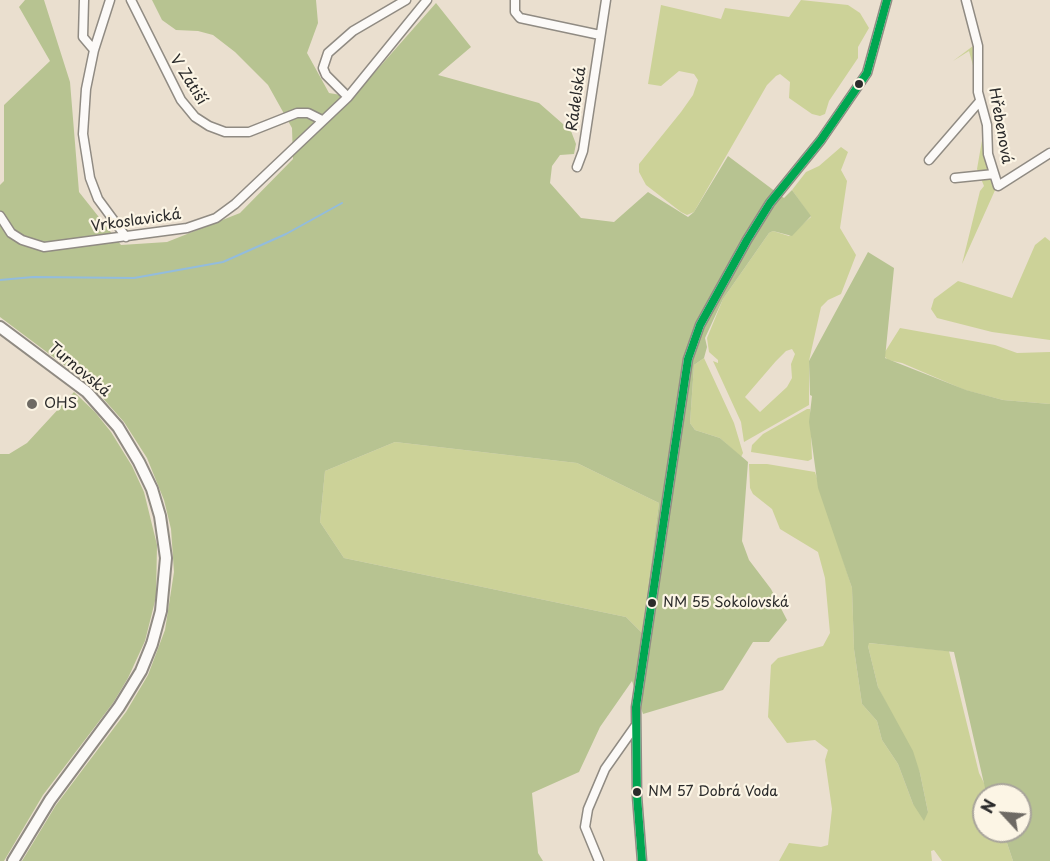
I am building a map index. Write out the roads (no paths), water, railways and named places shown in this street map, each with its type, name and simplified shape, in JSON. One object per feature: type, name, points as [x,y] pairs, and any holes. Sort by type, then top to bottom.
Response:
[{"type":"main road","name":"Turnovská","points":[[0,327],[87,392],[110,416],[130,446],[152,489],[163,530],[165,585],[157,627],[146,659],[128,693],[50,800],[13,861]]},
{"type":"street","points":[[84,0],[83,37],[94,50]]},
{"type":"street","points":[[110,0],[94,50],[86,89],[83,134],[90,178],[99,199],[126,237]]},
{"type":"street","name":"V Zátiší","points":[[131,0],[181,100],[195,117],[209,126],[225,132],[249,132],[297,113],[308,113],[322,120]]},
{"type":"street","points":[[348,96],[326,75],[323,68],[328,53],[353,32],[406,0]]},
{"type":"street","name":"Vrkoslavická","points":[[0,216],[11,233],[22,240],[44,247],[187,228],[216,218],[235,204],[348,96],[427,0]]},
{"type":"street","points":[[515,0],[515,12],[520,18],[600,35]]},
{"type":"street","name":"Rádelská","points":[[578,167],[585,140],[606,0]]},
{"type":"street","points":[[642,861],[636,725],[683,378],[694,340],[747,240],[770,203],[822,140],[867,74],[887,0]]},
{"type":"street","name":"Hřebenová","points":[[966,0],[978,46],[980,101],[987,125],[988,154],[998,186],[1050,153]]},
{"type":"street","points":[[930,160],[980,101]]},
{"type":"street","points":[[955,178],[994,174]]},
{"type":"street","points":[[599,861],[585,827],[588,809],[605,769],[636,725]]},
{"type":"waterway","points":[[0,280],[33,277],[134,278],[223,262],[286,234],[342,203]]},
{"type":"place","name":"OHS","points":[[32,404]]},
{"type":"place","name":"NM 55 Sokolovská","points":[[652,603]]},
{"type":"place","name":"NM 57 Dobrá Voda","points":[[637,792]]}]
